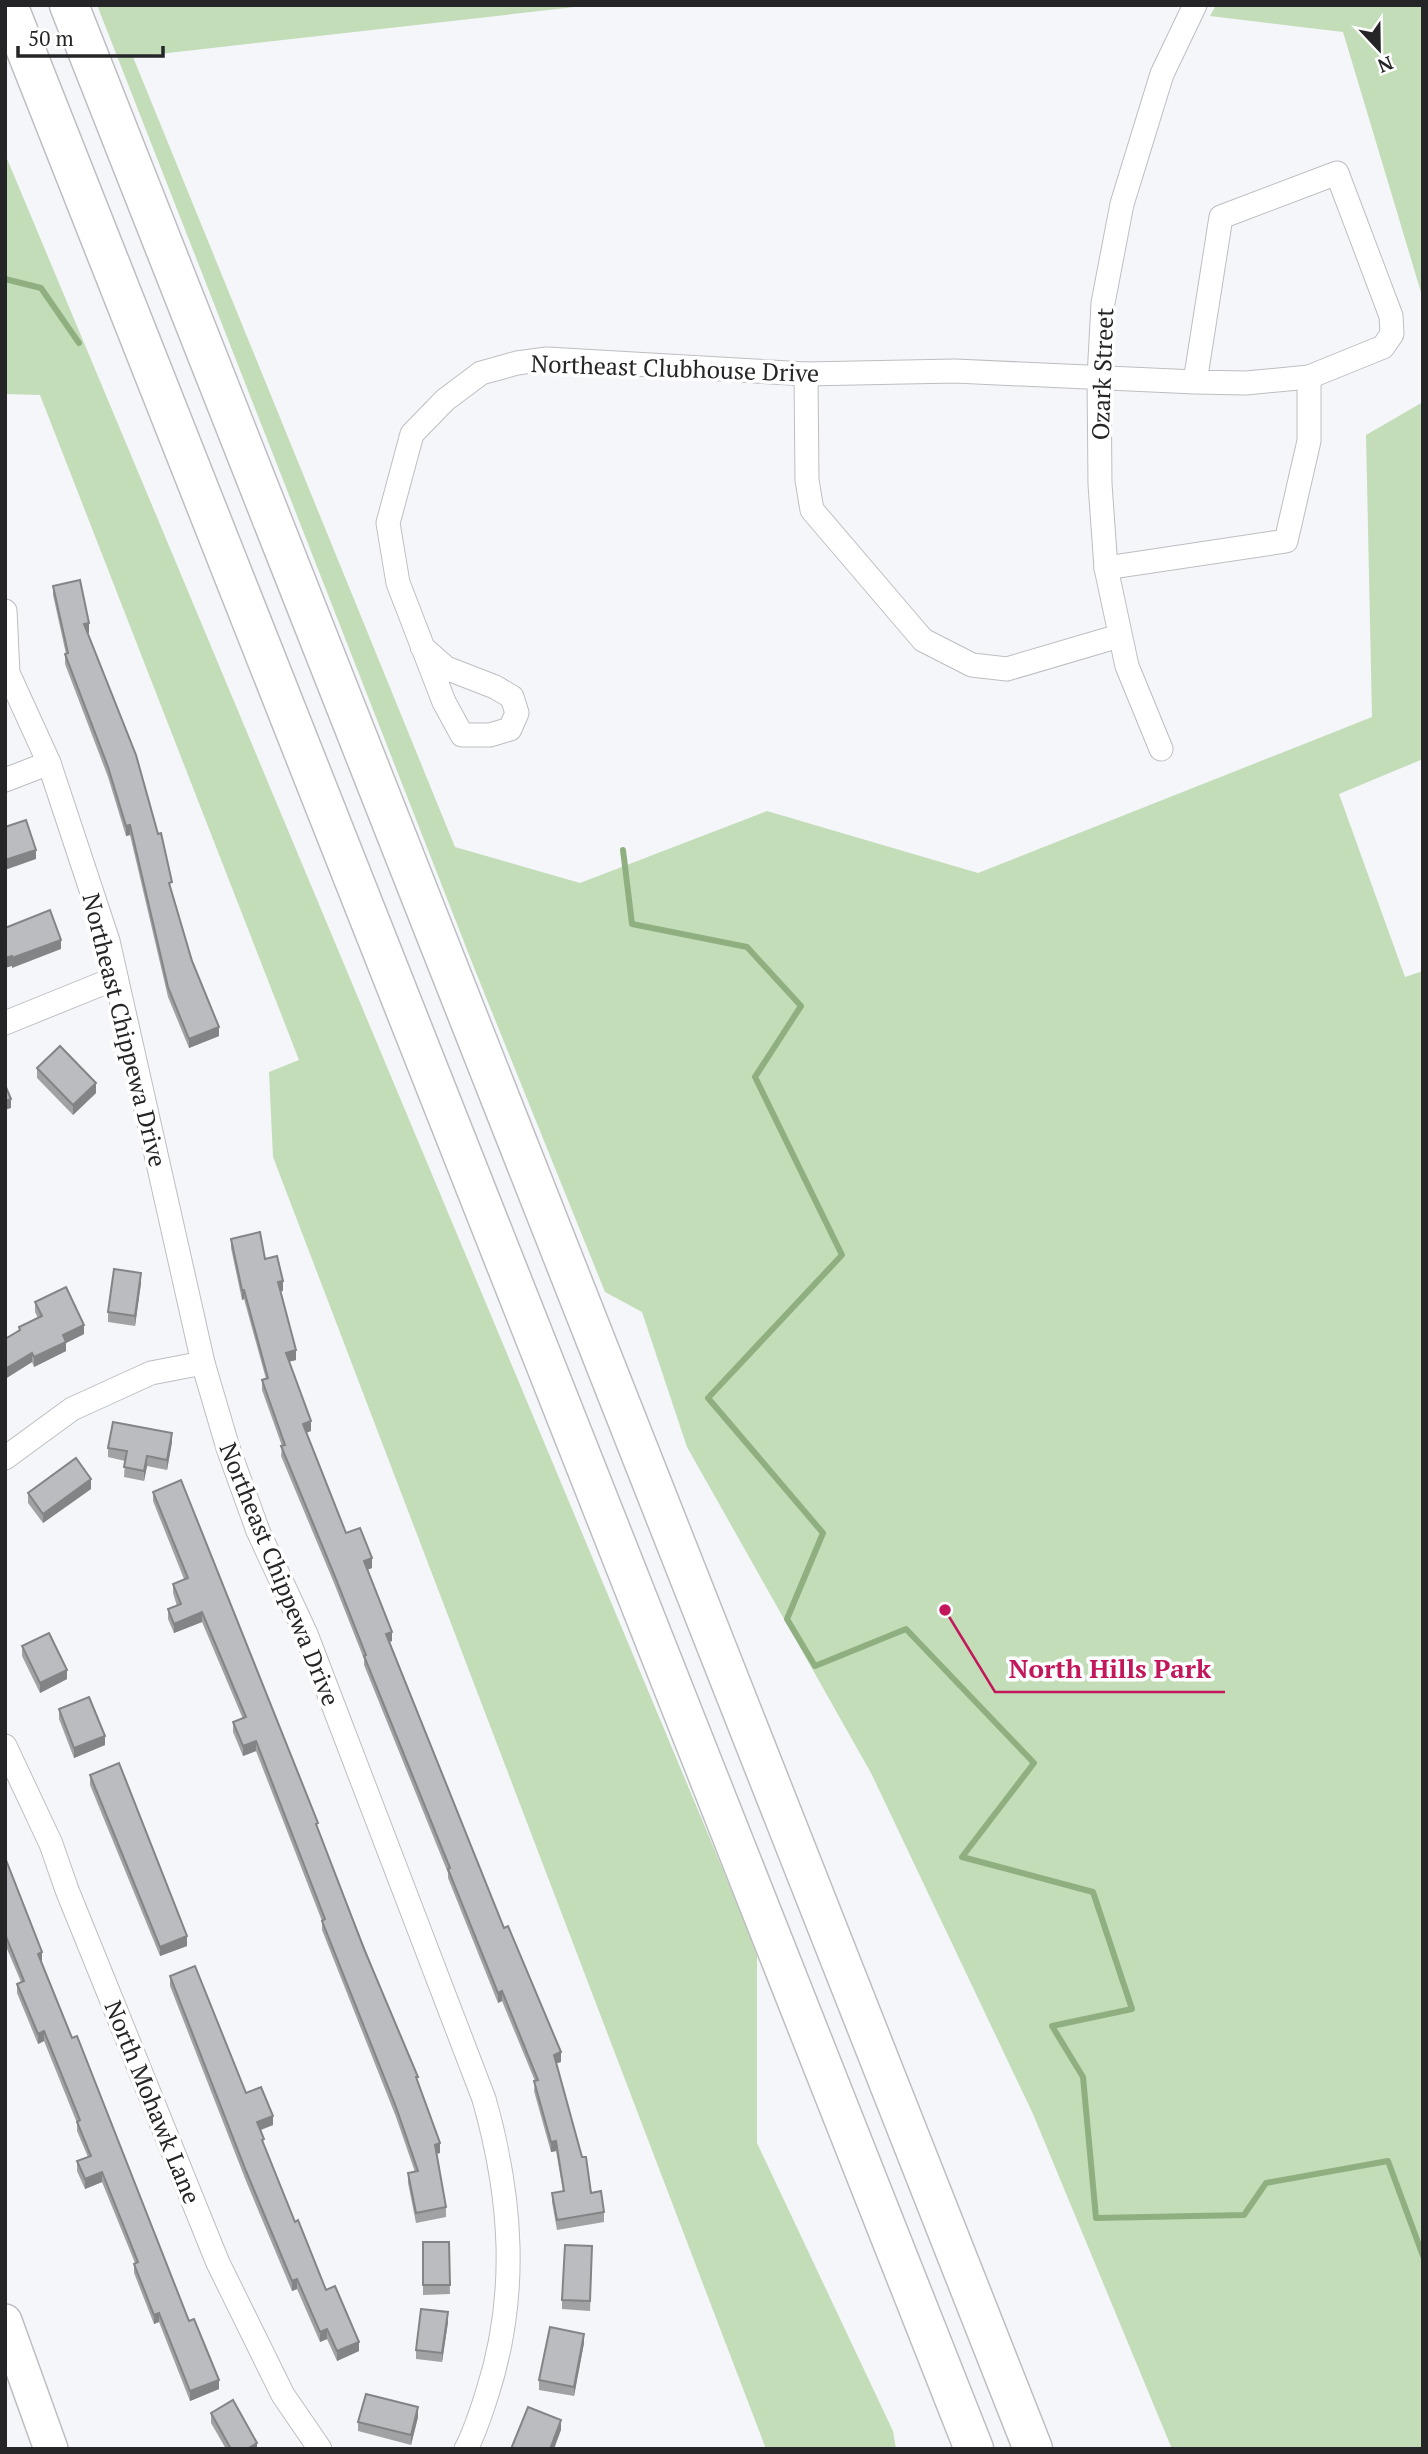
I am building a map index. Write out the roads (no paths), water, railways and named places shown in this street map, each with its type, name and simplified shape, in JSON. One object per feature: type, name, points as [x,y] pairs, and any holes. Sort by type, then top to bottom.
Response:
[{"type":"highway","points":[[8,5],[974,2449]]},
{"type":"highway","points":[[69,5],[1033,2449]]},
{"type":"main road","points":[[5,2321],[51,2449]]},
{"type":"street","name":"Ozark Street","points":[[1161,749],[1127,666],[1106,568],[1100,484],[1099,378],[1103,303],[1122,204],[1162,74],[1195,5]]},
{"type":"street","name":"Northeast Clubhouse Drive","points":[[422,647],[398,583],[388,523],[412,434],[445,400],[481,373],[517,363],[547,359],[806,374],[955,371],[1195,382],[1246,383],[1309,377],[1383,347],[1392,334],[1391,316],[1337,173],[1221,216],[1195,382]]},
{"type":"street","points":[[806,374],[807,480],[812,510],[923,640],[972,665],[1007,669],[1119,636]]},
{"type":"street","points":[[1106,568],[1286,541],[1309,441],[1309,377]]},
{"type":"street","name":"Northeast Chippewa Drive","points":[[5,611],[8,673],[49,763],[107,941],[203,1363],[228,1448],[258,1531],[311,1647],[484,2099],[498,2147],[508,2218],[508,2279],[503,2329],[492,2378],[477,2426],[466,2449]]},
{"type":"street","points":[[5,780],[49,763]]},
{"type":"street","points":[[5,1023],[116,978]]},
{"type":"street","points":[[5,1458],[72,1409],[151,1373],[203,1363]]},
{"type":"street","name":"North Mohawk Lane","points":[[5,1746],[51,1844],[67,1890],[218,2263],[283,2395],[320,2449]]},
{"type":"waterway","points":[[5,279],[41,288],[79,343]]},
{"type":"waterway","points":[[623,850],[632,924],[747,947],[801,1006],[755,1077],[842,1255],[708,1398],[823,1533],[787,1619],[815,1666],[906,1629],[1034,1763],[962,1857],[1093,1892],[1132,2009],[1052,2026],[1083,2077],[1096,2218],[1244,2215],[1266,2183],[1388,2161],[1423,2256]]},
{"type":"place","name":"North Hills Park","points":[[945,1610]]}]
